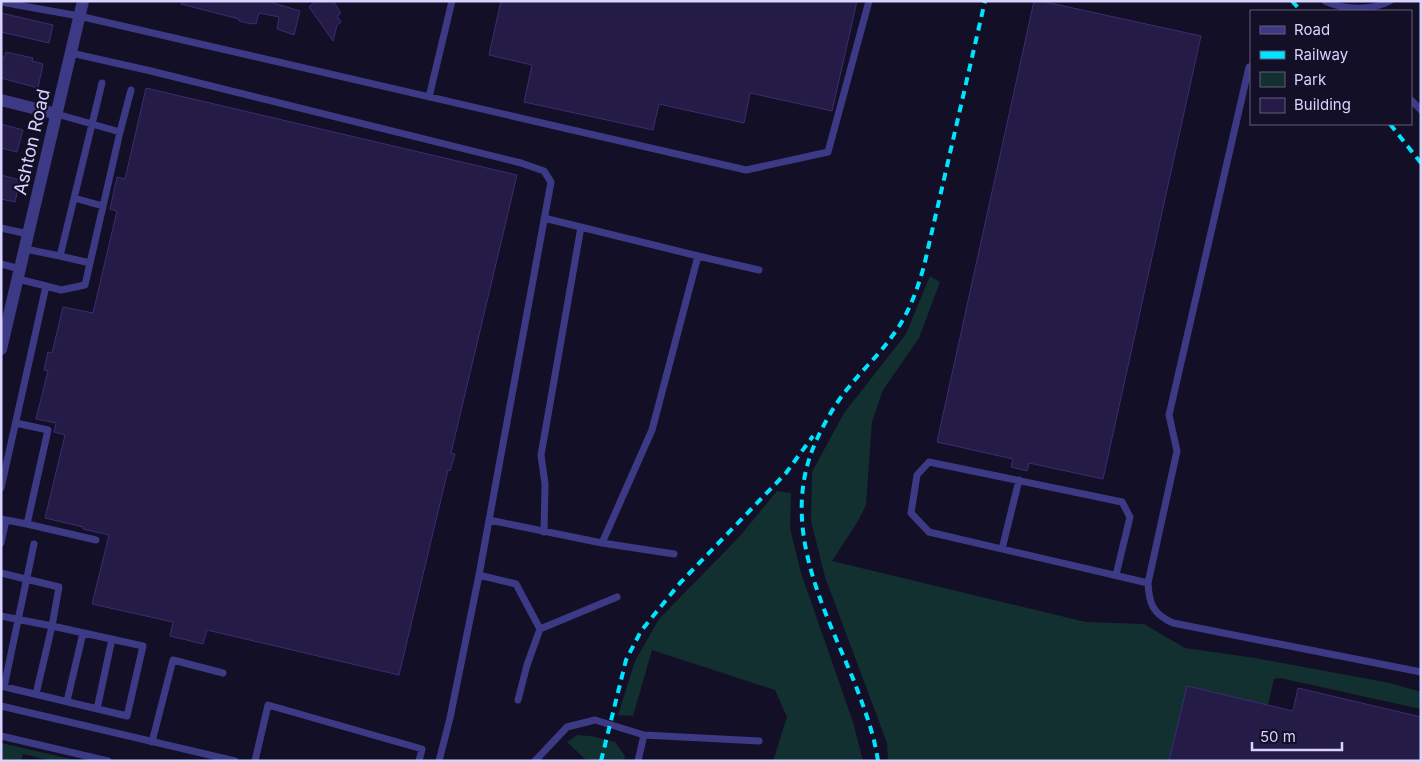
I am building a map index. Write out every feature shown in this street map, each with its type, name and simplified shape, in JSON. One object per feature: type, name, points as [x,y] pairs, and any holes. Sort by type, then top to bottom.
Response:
[{"type":"street","name":"Ashton Road","points":[[1,349],[83,1]]},
{"type":"street","points":[[1,100],[56,114]]},
{"type":"lane","points":[[429,97],[452,1]]},
{"type":"lane","points":[[1,2],[79,16],[746,170],[828,152],[869,1]]},
{"type":"lane","points":[[1325,1],[1343,9],[1382,4],[1390,1]]},
{"type":"lane","points":[[1382,4],[1386,10]]},
{"type":"lane","points":[[71,53],[522,163],[544,171],[551,182],[479,575],[450,718],[439,761]]},
{"type":"lane","points":[[1249,67],[1170,415],[1178,451],[1148,583],[1148,594],[1155,612],[1172,623],[1421,672]]},
{"type":"lane","points":[[60,256],[102,83]]},
{"type":"lane","points":[[1,264],[46,286],[61,290],[85,286],[131,90]]},
{"type":"lane","points":[[1412,101],[1421,110]]},
{"type":"lane","points":[[56,114],[120,132]]},
{"type":"lane","points":[[74,198],[104,206]]},
{"type":"lane","points":[[544,218],[759,270]]},
{"type":"lane","points":[[544,532],[545,484],[542,455],[581,227]]},
{"type":"lane","points":[[1,228],[28,234]]},
{"type":"lane","points":[[25,249],[90,263]]},
{"type":"lane","points":[[602,543],[652,430],[698,256]]},
{"type":"lane","points":[[1,488],[46,286]]},
{"type":"lane","points":[[16,423],[48,430],[27,524]]},
{"type":"lane","points":[[1116,575],[1130,517],[1122,502],[929,462],[917,475],[911,514],[929,532],[1148,583]]},
{"type":"lane","points":[[1002,549],[1019,480]]},
{"type":"lane","points":[[1,543],[4,520],[96,540]]},
{"type":"lane","points":[[489,520],[602,543],[674,554]]},
{"type":"lane","points":[[1,616],[19,619],[143,646],[128,716],[3,686],[19,619],[34,544]]},
{"type":"lane","points":[[1,573],[59,587],[36,694]]},
{"type":"lane","points":[[479,575],[516,584],[540,629]]},
{"type":"lane","points":[[518,700],[527,665],[540,629],[617,597]]},
{"type":"lane","points":[[67,701],[83,633]]},
{"type":"lane","points":[[98,709],[112,639]]},
{"type":"lane","points":[[152,742],[173,660],[223,673]]},
{"type":"lane","points":[[255,761],[268,705],[422,748],[418,761]]},
{"type":"lane","points":[[1,706],[235,761]]},
{"type":"lane","points":[[534,761],[566,727],[595,720],[644,735],[759,740]]},
{"type":"lane","points":[[638,761],[644,735]]},
{"type":"lane","points":[[1,736],[86,758],[108,761]]},
{"type":"green space","points":[[930,276],[940,282],[919,338],[883,390],[872,422],[866,505],[832,561],[1086,622],[1144,624],[1185,648],[1255,658],[1390,683],[1421,692],[1421,709],[1280,678],[1274,679],[1268,705],[1187,686],[1169,761],[888,761],[887,743],[825,577],[811,521],[812,472],[844,413],[906,334]]},
{"type":"green space","points":[[777,491],[791,493],[790,528],[801,573],[853,722],[863,761],[773,761],[787,717],[775,690],[652,650],[633,716],[618,715],[635,661],[659,619],[740,536]]},
{"type":"green space","points":[[577,735],[591,736],[615,742],[625,756],[624,761],[587,761],[567,742]]},
{"type":"green space","points":[[1,743],[75,761],[53,761],[23,754],[21,761],[1,761]]},
{"type":"building","points":[[182,1],[267,1],[300,11],[294,35],[277,29],[279,17],[259,13],[256,24],[251,24],[239,21],[239,19],[181,4]]},
{"type":"building","points":[[316,1],[333,1],[341,13],[337,16],[341,22],[337,25],[333,41],[309,7]]},
{"type":"building","points":[[501,1],[857,1],[832,111],[750,93],[744,123],[659,104],[653,130],[524,102],[532,65],[489,55]]},
{"type":"building","points":[[1034,1],[1201,36],[1103,479],[1029,463],[1027,471],[1011,467],[1013,459],[937,442]]},
{"type":"building","points":[[1,13],[53,25],[49,43],[1,32]]},
{"type":"building","points":[[6,52],[33,58],[32,61],[43,64],[38,88],[1,78],[1,57],[4,58]]},
{"type":"building","points":[[146,88],[517,175],[451,453],[455,454],[450,471],[448,470],[399,675],[207,630],[203,644],[170,636],[173,622],[92,604],[109,535],[45,518],[65,435],[54,432],[56,423],[36,419],[48,371],[44,370],[48,352],[52,353],[63,307],[93,313],[117,211],[110,209],[117,177],[125,179]]},
{"type":"building","points":[[1,124],[23,130],[17,152],[1,148]]},
{"type":"building","points":[[1,175],[20,180],[15,202],[1,199]]},
{"type":"building","points":[[1187,686],[1293,711],[1298,688],[1421,717],[1421,761],[1169,761]]},
{"type":"railway","points":[[878,761],[865,711],[829,622],[809,562],[803,532],[802,501],[806,470],[817,439],[831,412],[854,380],[883,349],[893,335],[908,311],[915,294],[924,266],[985,1]]},
{"type":"railway","points":[[1292,1],[1300,10]]},
{"type":"railway","points":[[1391,125],[1421,163]]},
{"type":"railway","points":[[601,761],[626,660],[641,631],[680,583],[786,473],[813,436]]}]
